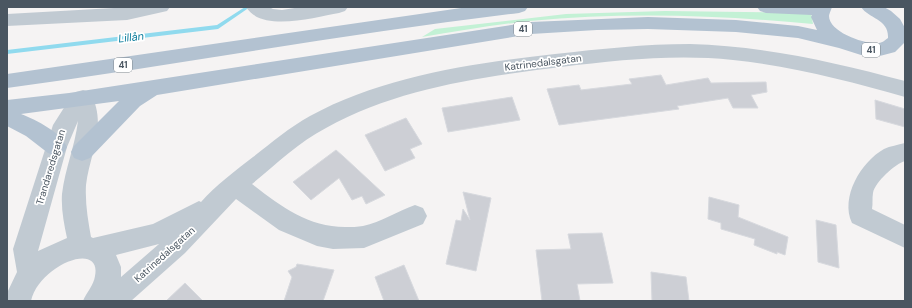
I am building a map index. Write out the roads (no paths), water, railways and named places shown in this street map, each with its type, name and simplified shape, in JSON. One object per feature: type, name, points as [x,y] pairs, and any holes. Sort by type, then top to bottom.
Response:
[{"type":"main road","name":"41","points":[[7,80],[54,75],[192,55],[454,14],[519,7]]},
{"type":"main road","name":"41","points":[[766,7],[823,8],[820,18],[823,25],[843,42]]},
{"type":"main road","name":"41","points":[[872,8],[905,18]]},
{"type":"main road","name":"41","points":[[7,108],[152,88],[531,28],[648,23],[736,26],[798,32],[868,49],[880,50],[897,48],[897,29],[888,18],[872,8]]},
{"type":"main road","points":[[54,75],[70,82],[79,89],[83,98],[93,88],[115,76],[192,55]]},
{"type":"main road","points":[[82,152],[134,100],[152,88]]},
{"type":"main road","points":[[7,118],[22,122],[35,129],[56,147]]},
{"type":"street","points":[[7,20],[127,14],[161,7]]},
{"type":"street","points":[[263,11],[282,16],[339,7]]},
{"type":"street","name":"Katrinedalsgatan","points":[[110,301],[196,226],[215,204],[266,159],[318,122],[370,98],[428,81],[515,65],[618,53],[689,50],[733,53],[791,61],[859,76],[905,90]]},
{"type":"street","points":[[83,98],[88,107],[89,122],[75,178],[74,212],[87,248],[106,259],[109,270],[107,283],[96,301]]},
{"type":"street","name":"Trandaredsgatan","points":[[30,274],[25,249],[64,125],[83,98]]},
{"type":"street","points":[[905,152],[892,156],[874,172],[862,189],[860,215],[905,237]]},
{"type":"street","points":[[236,185],[277,216],[292,225],[314,234],[338,239],[363,237],[415,216]]},
{"type":"street","name":"Katrinedalsgatan","points":[[18,301],[21,288],[30,274],[51,256],[66,249],[87,248],[157,234],[215,204]]},
{"type":"waterway","name":"Lillån","points":[[7,52],[218,27],[248,7]]}]
